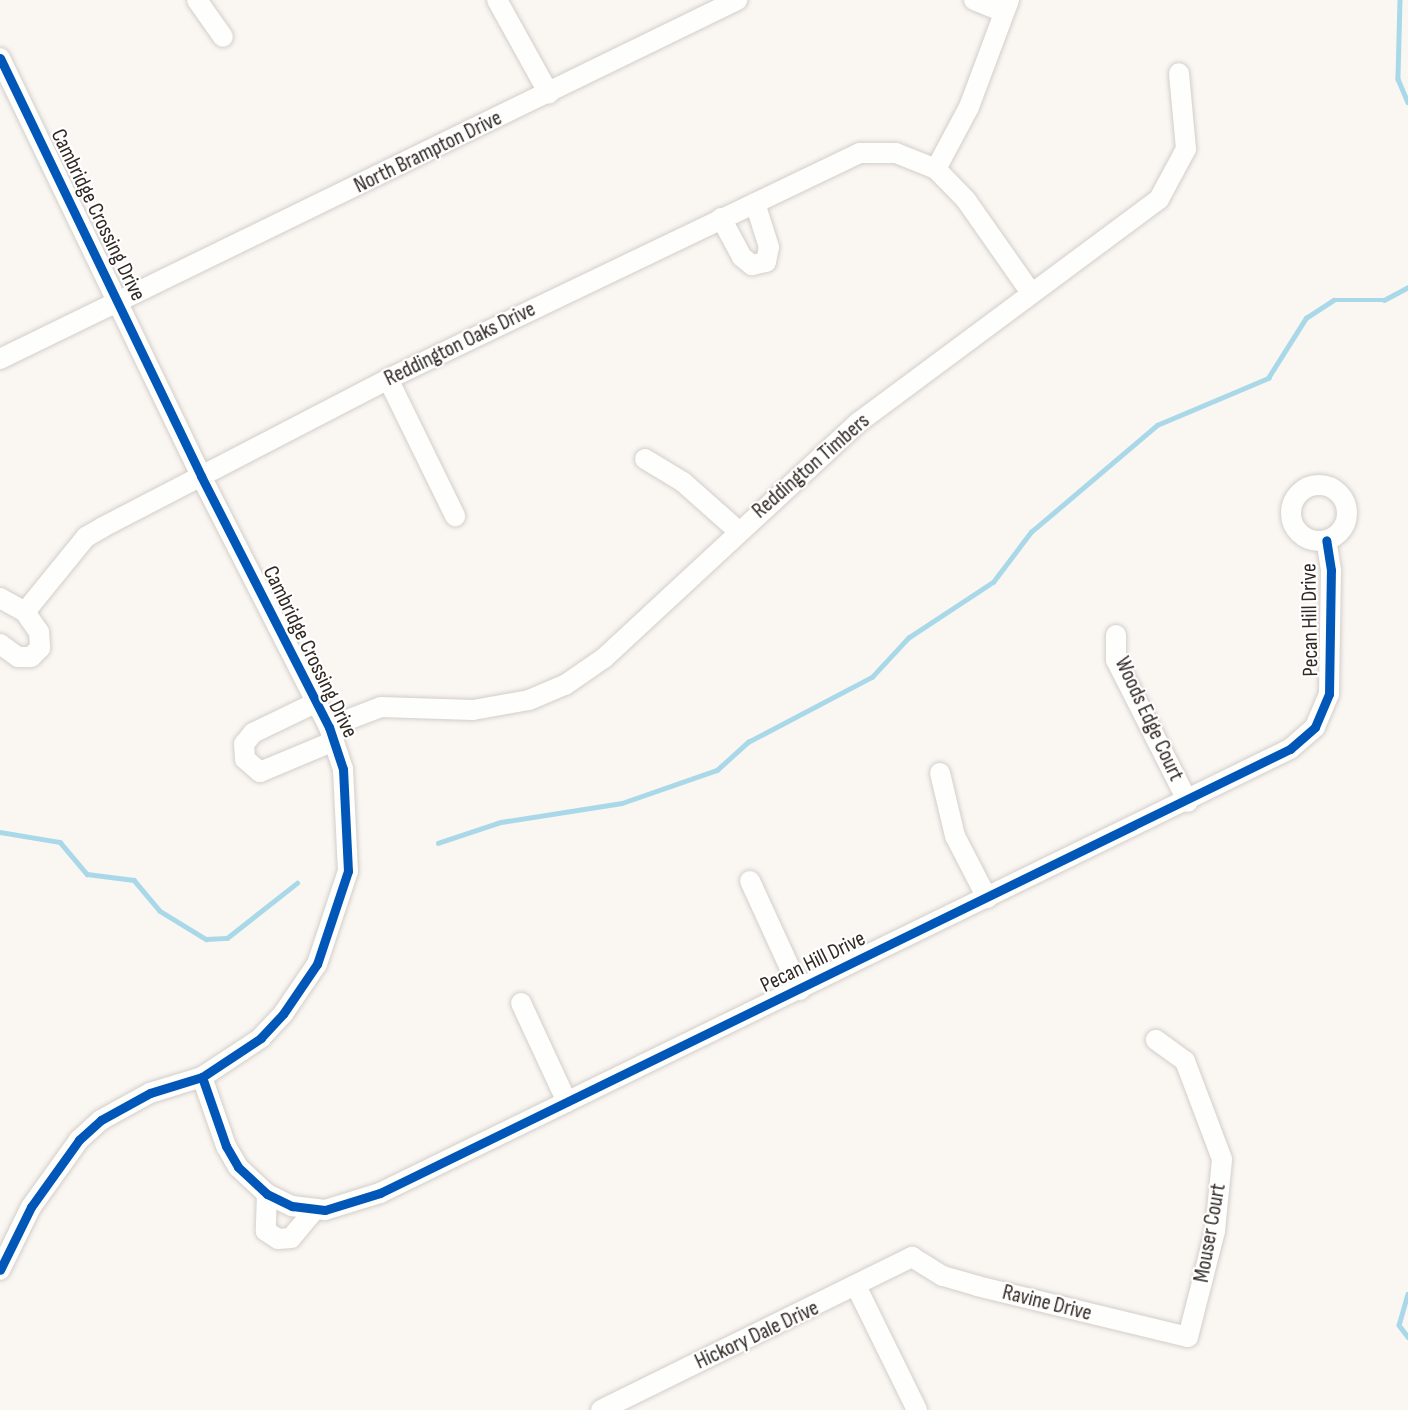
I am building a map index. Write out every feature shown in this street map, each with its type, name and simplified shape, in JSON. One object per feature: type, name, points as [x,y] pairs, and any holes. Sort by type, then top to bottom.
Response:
[{"type":"street","points":[[197,0],[223,37]]},
{"type":"street","points":[[497,0],[549,94]]},
{"type":"street","name":"North Brampton Drive","points":[[0,359],[549,94],[707,7],[737,0]]},
{"type":"street","points":[[936,169],[969,107],[1006,6],[974,0]]},
{"type":"street","name":"Cambridge Crossing Drive","points":[[0,58],[201,476],[332,734],[343,769],[348,871],[330,936],[283,1014],[261,1038],[202,1077],[150,1093],[101,1120],[79,1140],[31,1207],[0,1270]]},
{"type":"street","name":"Reddington Timbers","points":[[315,703],[254,733],[244,744],[245,759],[260,772],[381,707],[473,710],[529,700],[565,685],[613,651],[737,530],[860,422],[1031,293],[1144,212],[1172,184],[1186,149],[1179,73]]},
{"type":"street","name":"Reddington Oaks Drive","points":[[25,612],[86,537],[388,379],[860,153],[896,153],[936,169],[966,200],[1031,293]]},
{"type":"street","points":[[721,218],[742,257],[759,265],[769,255],[755,203]]},
{"type":"street","points":[[388,379],[455,516]]},
{"type":"street","points":[[645,459],[684,482],[737,530]]},
{"type":"street","name":"Pecan Hill Drive","points":[[315,1209],[380,1193],[1188,802],[1282,754],[1315,727],[1329,694],[1333,662],[1326,540]]},
{"type":"street","points":[[0,598],[25,612],[39,632],[40,648],[31,657],[18,657],[0,644]]},
{"type":"street","name":"Woods Edge Court","points":[[1116,635],[1116,660],[1188,802]]},
{"type":"street","points":[[940,774],[956,837],[987,898]]},
{"type":"street","points":[[750,881],[800,990]]},
{"type":"street","points":[[521,1003],[567,1102]]},
{"type":"street","name":"Mouser Court","points":[[1156,1040],[1185,1061],[1222,1159],[1215,1231],[1188,1337]]},
{"type":"street","points":[[202,1077],[226,1146],[238,1167],[267,1194],[315,1209],[291,1238],[278,1239],[266,1231],[267,1194]]},
{"type":"street","name":"Ravine Drive","points":[[912,1257],[944,1276],[977,1286],[1188,1337]]},
{"type":"street","name":"Hickory Dale Drive","points":[[601,1410],[857,1288],[912,1257]]},
{"type":"street","points":[[857,1288],[917,1410]]},
{"type":"waterway","points":[[1400,0],[1398,79],[1408,102]]},
{"type":"waterway","points":[[438,843],[501,822],[622,803],[717,770],[748,742],[872,677],[908,638],[993,582],[1031,532],[1157,425],[1268,378],[1306,318],[1334,300],[1384,300],[1408,287]]},
{"type":"waterway","points":[[0,832],[60,842],[87,874],[134,880],[160,911],[206,939],[227,938],[297,883]]},
{"type":"waterway","points":[[1408,1294],[1399,1325],[1408,1337]]},
{"type":"cycle path","points":[[0,58],[201,476],[329,727],[343,769],[348,871],[317,964],[283,1014],[261,1038],[202,1077],[150,1093],[101,1120],[79,1140],[31,1207],[0,1270]]},
{"type":"cycle path","points":[[202,1077],[226,1146],[238,1167],[267,1194],[292,1206],[325,1210],[380,1193],[1290,749],[1315,727],[1329,694],[1331,570],[1326,540]]}]
